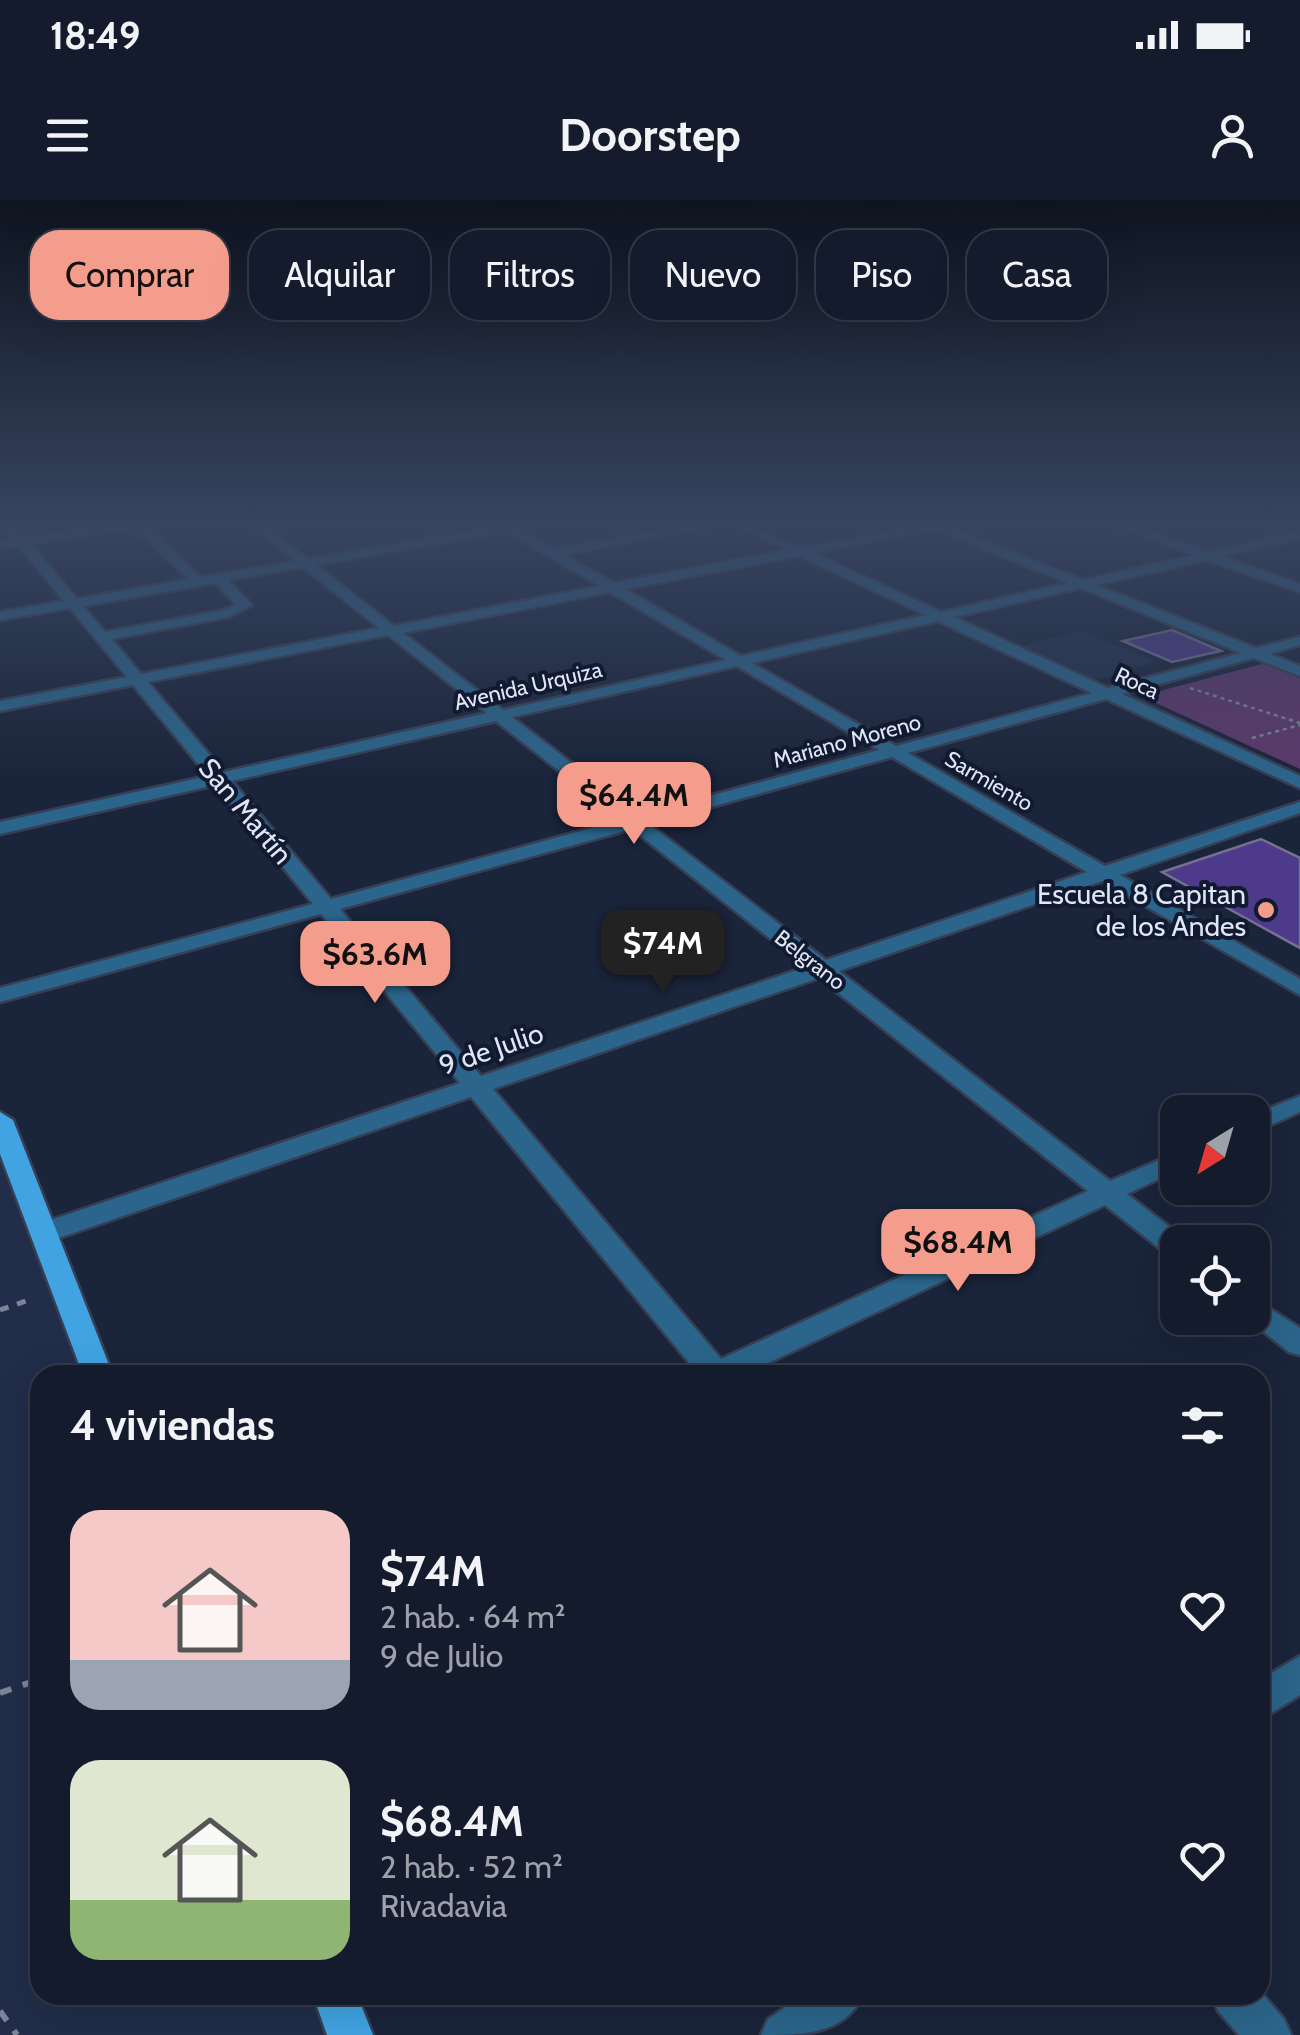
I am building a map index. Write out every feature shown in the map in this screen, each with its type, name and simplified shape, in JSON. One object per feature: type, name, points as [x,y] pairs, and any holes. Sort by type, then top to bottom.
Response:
[{"type":"main road","points":[[0,1120],[94,1365]]},
{"type":"main road","points":[[338,2005],[350,2035]]},
{"type":"street","points":[[0,616],[44,609]]},
{"type":"street","name":"San Martín","points":[[76,609],[707,1365]]},
{"type":"street","points":[[100,636],[239,609]]},
{"type":"street","name":"Belgrano","points":[[363,609],[1160,1234]]},
{"type":"street","points":[[0,706],[503,609]]},
{"type":"street","name":"Sarmiento","points":[[647,609],[1300,988]]},
{"type":"street","name":"Roca","points":[[924,609],[1300,783]]},
{"type":"street","name":"Avenida Urquiza","points":[[0,828],[973,609]]},
{"type":"street","points":[[1144,609],[1300,671]]},
{"type":"street","name":"Mariano Moreno","points":[[0,994],[1300,642]]},
{"type":"street","name":"9 de Julio","points":[[43,1233],[1300,807]]},
{"type":"street","points":[[1270,1118],[1300,1104]]},
{"type":"street","points":[[737,1365],[1160,1168]]},
{"type":"street","points":[[1270,1321],[1300,1344]]},
{"type":"street","points":[[1270,1695],[1300,1673]]},
{"type":"street","points":[[784,2035],[827,2005]]},
{"type":"street","points":[[1242,2005],[1268,2035]]},
{"type":"path","points":[[1162,678],[1300,724]]},
{"type":"path","points":[[1222,746],[1300,724]]},
{"type":"path","points":[[0,1310],[32,1299]]},
{"type":"path","points":[[0,1693],[30,1682]]},
{"type":"path","points":[[0,2011],[18,2035]]},
{"type":"shaded area","points":[[1081,631],[1158,662],[1095,680],[1019,647]]},
{"type":"shaded area","points":[[1269,662],[1300,675],[1300,769],[1141,696]]},
{"type":"shaded area","points":[[0,1120],[94,1365],[30,1365],[30,2005],[339,2005],[350,2035],[0,2035]]},
{"type":"building","points":[[1172,630],[1221,651],[1172,662],[1123,641]]},
{"type":"building","name":"Escuela 8 Capitan de los Andes","points":[[1261,839],[1300,858],[1300,948],[1162,872]]},
{"type":"place","name":"Escuela 8 Capitan de los Andes","points":[[1266,910]]}]
